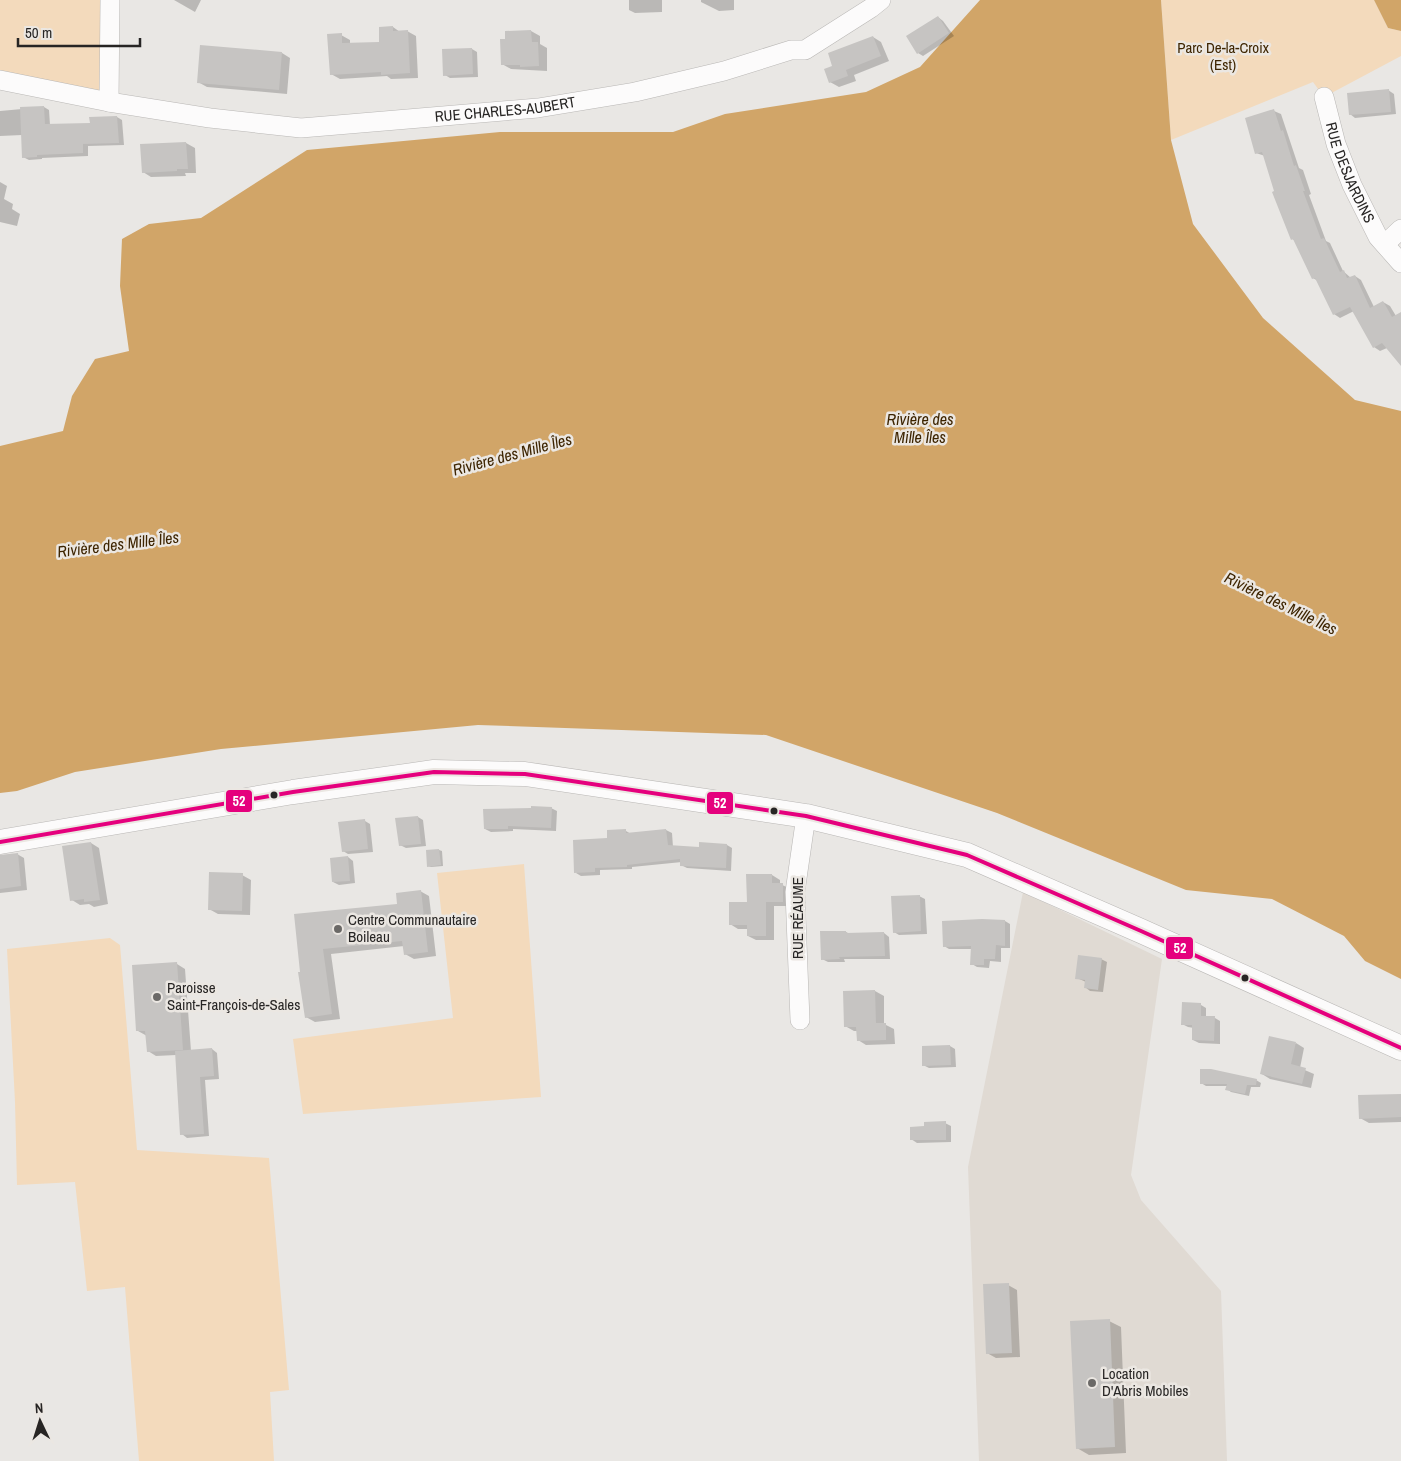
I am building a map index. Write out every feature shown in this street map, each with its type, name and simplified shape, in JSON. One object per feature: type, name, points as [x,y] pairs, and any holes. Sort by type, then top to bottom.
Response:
[{"type":"street","points":[[109,102],[110,0]]},
{"type":"street","name":"RUE CHARLES-AUBERT","points":[[0,80],[109,102],[210,118],[301,128],[538,108],[635,92],[724,71],[791,50],[805,50],[881,0]]},
{"type":"street","name":"RUE DESJARDINS","points":[[1324,97],[1336,144],[1352,185],[1378,237],[1401,262]]},
{"type":"street","points":[[1385,244],[1401,230]]},
{"type":"street","points":[[0,842],[293,792],[434,772],[526,774],[806,816],[967,855],[1141,930],[1401,1048]]},
{"type":"street","name":"RUE RÉAUME","points":[[800,1020],[795,892],[806,816]]},
{"type":"shaded area","points":[[1023,892],[1162,959],[1131,1175],[1141,1200],[1221,1291],[1227,1461],[979,1461],[968,1167]]},
{"type":"green space","points":[[0,0],[108,0],[109,102],[0,80]]},
{"type":"green space","name":"Parc De-la-Croix (Est)","points":[[1161,0],[1374,0],[1388,28],[1401,31],[1401,56],[1324,97],[1313,82],[1171,140]]},
{"type":"green space","points":[[524,864],[541,1097],[303,1114],[293,1039],[453,1018],[437,873]]},
{"type":"green space","points":[[110,938],[120,945],[137,1150],[269,1158],[289,1390],[270,1392],[274,1461],[139,1461],[125,1287],[87,1291],[75,1182],[17,1185],[15,1102],[7,949]]},
{"type":"water","name":"Rivière des Mille Îles","points":[[980,0],[1161,0],[1171,140],[1193,224],[1263,318],[1355,400],[1401,411],[1401,979],[1365,961],[1344,936],[1272,899],[1186,890],[997,813],[766,735],[478,725],[221,749],[75,772],[17,791],[0,793],[0,446],[63,431],[72,396],[95,359],[129,351],[120,286],[122,239],[149,224],[201,218],[307,150],[500,132],[673,132],[725,114],[866,92],[920,67]]},
{"type":"water","points":[[1374,0],[1401,0],[1401,31],[1388,28]]},
{"type":"building","points":[[938,16],[949,33],[917,54],[906,36]]},
{"type":"building","points":[[393,26],[393,31],[408,30],[410,73],[381,75],[381,72],[330,75],[327,34],[342,33],[342,43],[379,42],[379,27]]},
{"type":"building","points":[[531,30],[532,42],[538,42],[539,66],[501,65],[500,39],[505,39],[505,31]]},
{"type":"building","points":[[873,36],[881,56],[846,70],[848,76],[829,83],[824,69],[832,66],[828,53]]},
{"type":"building","points":[[200,45],[282,52],[279,90],[197,83]]},
{"type":"building","points":[[472,48],[473,74],[443,76],[442,49]]},
{"type":"building","points":[[1389,89],[1391,112],[1349,115],[1347,93]]},
{"type":"building","points":[[44,106],[45,124],[90,123],[89,117],[117,116],[119,143],[83,144],[83,153],[37,155],[37,157],[22,158],[20,107]]},
{"type":"building","points":[[1274,109],[1281,131],[1283,130],[1294,166],[1296,165],[1305,191],[1303,191],[1321,239],[1324,238],[1340,272],[1344,270],[1347,278],[1355,275],[1370,308],[1383,301],[1392,317],[1401,312],[1401,366],[1382,343],[1373,348],[1350,307],[1333,315],[1315,278],[1312,279],[1293,239],[1291,240],[1272,192],[1274,191],[1262,152],[1255,154],[1245,118]]},
{"type":"building","points":[[186,142],[188,169],[142,173],[140,144]]},
{"type":"building","points":[[531,806],[552,807],[551,828],[508,826],[508,829],[484,829],[483,809],[531,808]]},
{"type":"building","points":[[418,816],[421,844],[399,846],[395,818]]},
{"type":"building","points":[[365,819],[368,849],[342,852],[338,822]]},
{"type":"building","points":[[626,829],[626,833],[666,829],[668,845],[699,847],[699,842],[727,844],[726,868],[680,866],[680,859],[627,865],[627,867],[595,868],[595,872],[574,873],[573,840],[607,838],[607,830]]},
{"type":"building","points":[[91,842],[100,900],[84,902],[84,899],[70,901],[62,846]]},
{"type":"building","points":[[439,849],[441,865],[427,867],[426,850]]},
{"type":"building","points":[[18,853],[21,886],[0,889],[0,855]]},
{"type":"building","points":[[348,856],[350,881],[332,882],[330,858]]},
{"type":"building","points":[[209,872],[243,873],[242,911],[208,910]]},
{"type":"building","points":[[746,874],[772,874],[772,883],[783,883],[783,902],[766,902],[766,936],[747,936],[747,925],[729,925],[729,902],[747,902]]},
{"type":"building","points":[[421,890],[428,952],[404,955],[402,941],[323,949],[332,1014],[305,1018],[298,972],[300,972],[294,914],[397,904],[396,893]]},
{"type":"building","points":[[920,895],[921,931],[893,933],[891,896]]},
{"type":"building","points":[[1005,920],[1005,946],[996,945],[995,959],[984,959],[984,965],[970,965],[971,946],[943,947],[942,921]]},
{"type":"building","points":[[820,931],[846,931],[846,933],[884,932],[885,956],[839,957],[840,959],[821,960]]},
{"type":"building","points":[[1078,955],[1102,958],[1098,990],[1084,988],[1085,980],[1075,979]]},
{"type":"building","name":"Paroisse Saint-François-de-Sales","points":[[177,962],[183,1050],[147,1052],[145,1031],[136,1031],[132,965]]},
{"type":"building","points":[[875,990],[876,1023],[886,1023],[886,1040],[857,1041],[856,1027],[844,1027],[843,991]]},
{"type":"building","points":[[1182,1002],[1201,1003],[1201,1016],[1215,1016],[1214,1041],[1192,1040],[1192,1025],[1181,1025]]},
{"type":"building","points":[[1269,1036],[1296,1042],[1291,1064],[1306,1068],[1302,1084],[1260,1074]]},
{"type":"building","points":[[950,1045],[951,1065],[922,1066],[922,1046]]},
{"type":"building","points":[[212,1048],[214,1076],[200,1077],[204,1134],[180,1135],[175,1051]]},
{"type":"building","points":[[1200,1069],[1211,1069],[1257,1079],[1256,1085],[1247,1085],[1245,1094],[1225,1090],[1227,1084],[1200,1084]]},
{"type":"building","points":[[1401,1094],[1401,1117],[1359,1119],[1358,1095]]},
{"type":"building","points":[[946,1121],[946,1140],[910,1140],[910,1127],[924,1126],[924,1122]]},
{"type":"building","points":[[1009,1283],[1012,1353],[986,1354],[983,1284]]},
{"type":"building","points":[[1110,1319],[1115,1447],[1076,1449],[1070,1321]]},
{"type":"transit line","name":"52","points":[[0,842],[293,792],[434,772],[525,774],[806,816],[967,855],[1401,1048]]},
{"type":"place","name":"Centre Communautaire Boileau","points":[[338,929]]},
{"type":"place","name":"Paroisse Saint-François-de-Sales","points":[[157,997]]},
{"type":"place","name":"Location D'Abris Mobiles","points":[[1092,1383]]}]
